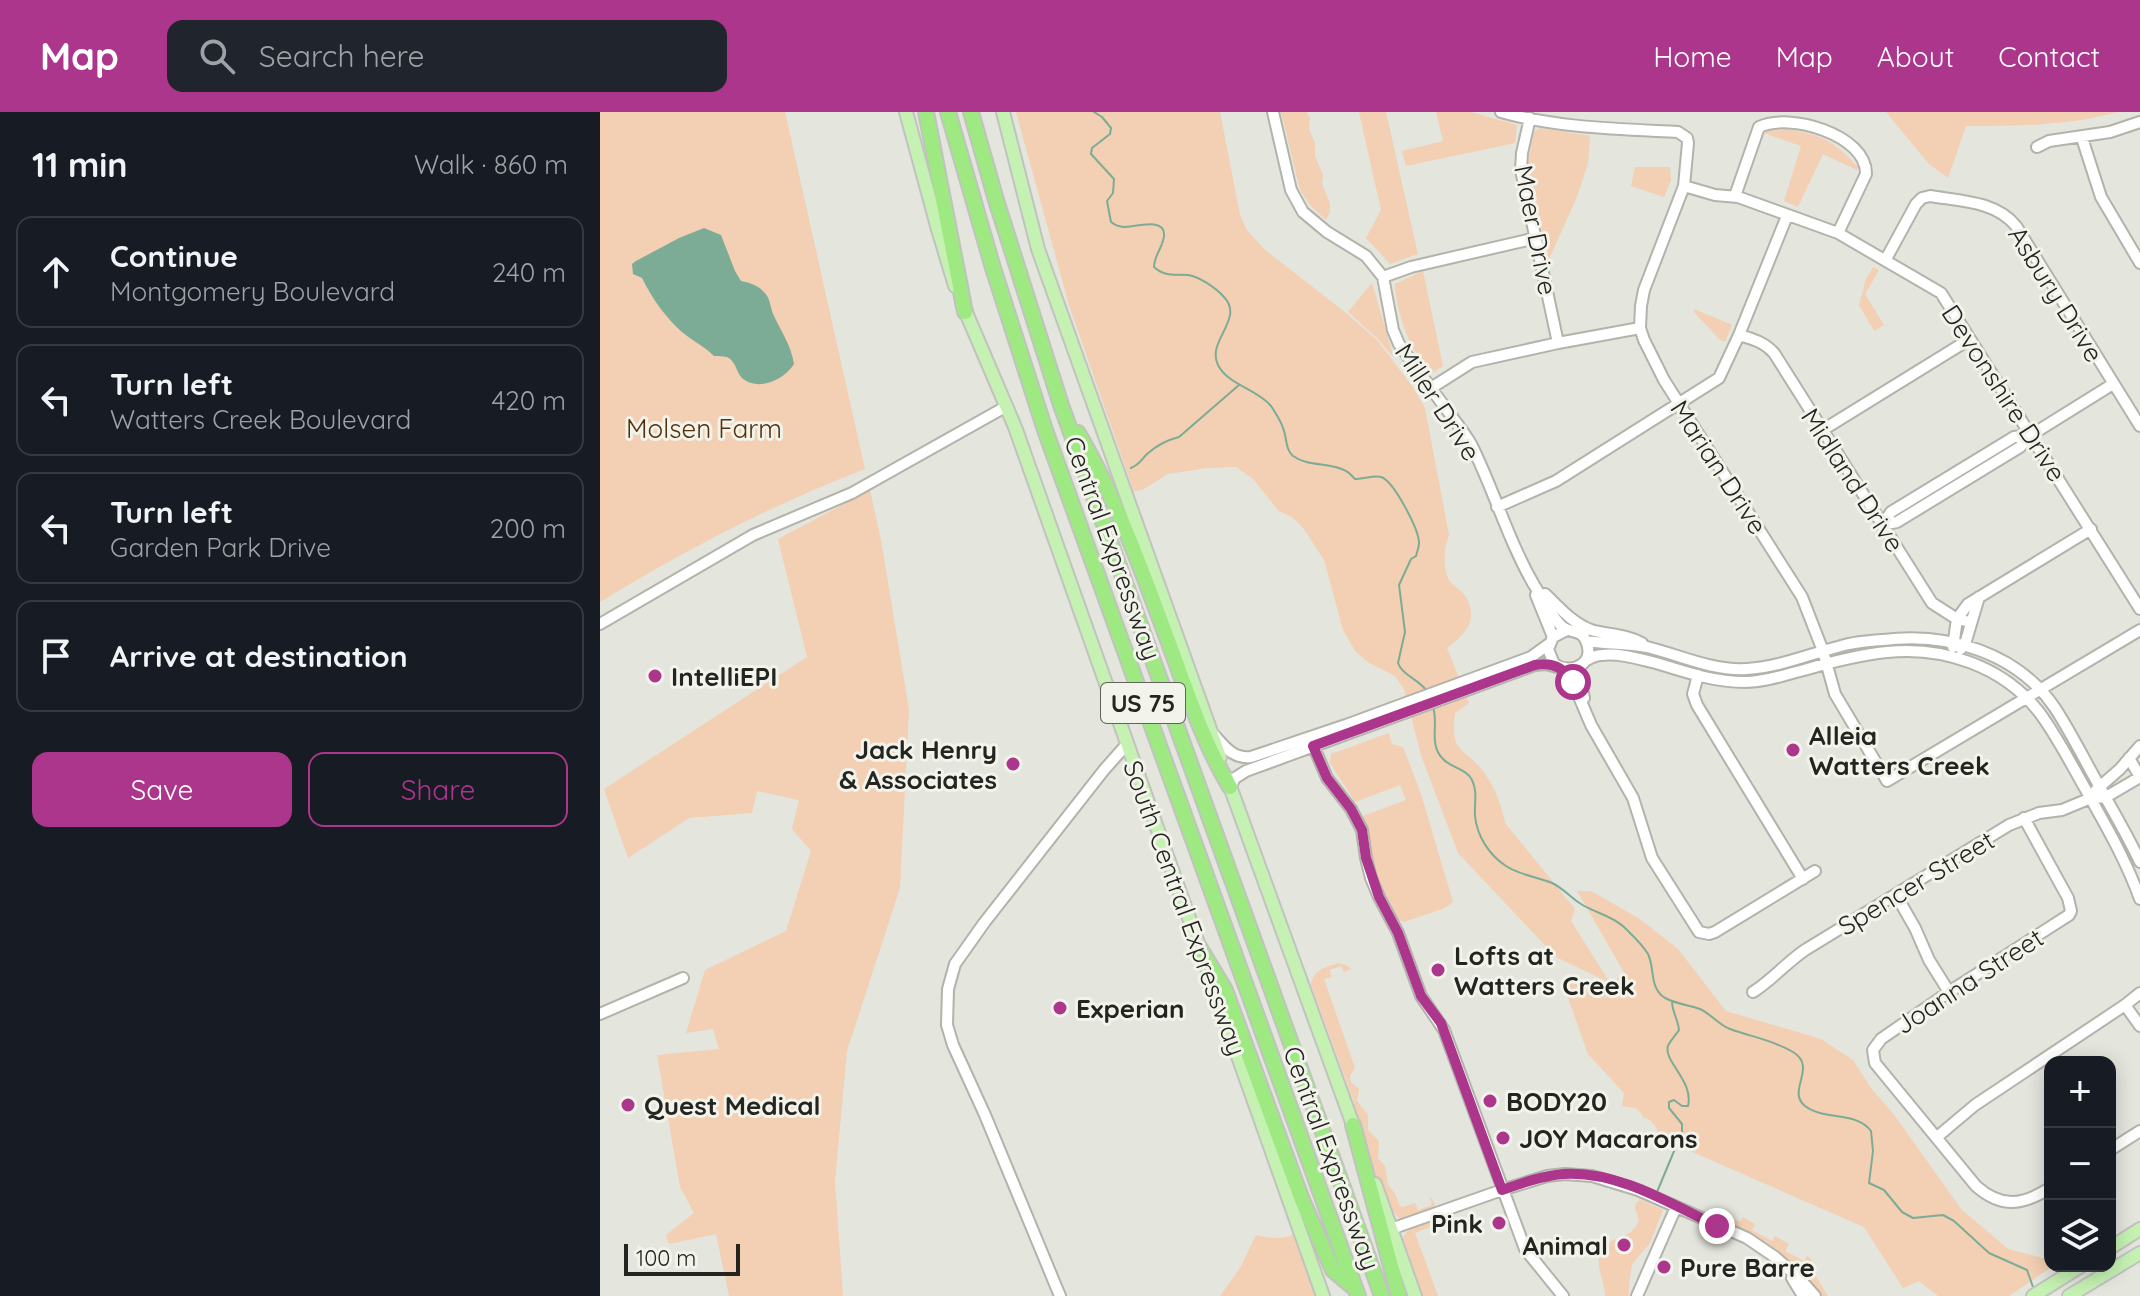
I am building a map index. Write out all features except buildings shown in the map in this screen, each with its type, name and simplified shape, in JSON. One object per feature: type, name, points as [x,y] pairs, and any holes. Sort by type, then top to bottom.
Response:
[{"type":"highway","points":[[926,112],[965,312]]},
{"type":"highway","name":"Central Expressway","points":[[948,112],[993,268],[1045,430],[1356,1292]]},
{"type":"highway","name":"Central Expressway","points":[[971,112],[1061,405],[1382,1296]]},
{"type":"highway","points":[[1061,405],[1100,471],[1122,521],[1200,729],[1230,787]]},
{"type":"highway","points":[[1199,947],[1225,990],[1302,1200],[1333,1270],[1356,1292]]},
{"type":"highway","points":[[1353,1125],[1399,1296]]},
{"type":"main road","name":"South Central Expressway","points":[[906,112],[944,252],[965,312],[1007,406],[1323,1296]]},
{"type":"main road","points":[[1003,112],[1038,249],[1415,1296]]},
{"type":"main road","points":[[2116,1244],[2140,1229]]},
{"type":"main road","points":[[2069,1296],[2140,1253]]},
{"type":"main road","points":[[2033,1296],[2072,1272]]},
{"type":"street","points":[[1273,112],[1291,190],[1303,212],[1327,232],[1366,256],[1383,277],[1411,267],[1536,238]]},
{"type":"street","points":[[1431,388],[1472,362],[1640,328],[1644,290],[1684,186],[1688,143],[1687,138],[1678,132],[1609,129],[1501,112]]},
{"type":"street","name":"Maer Drive","points":[[1530,118],[1521,170],[1558,343]]},
{"type":"street","points":[[1735,196],[1759,127],[1777,120],[1794,120],[1823,127],[1854,148],[1864,160],[1866,169],[1838,233]]},
{"type":"street","points":[[2037,147],[2049,141],[2082,138],[2140,122]]},
{"type":"street","points":[[2082,138],[2101,197],[2140,263]]},
{"type":"street","name":"Devonshire Drive","points":[[1684,186],[1715,195],[1735,196],[1838,233],[1941,293],[2140,609]]},
{"type":"street","name":"Asbury Drive","points":[[1886,259],[1916,204],[1924,197],[1997,209],[2016,226],[2140,426]]},
{"type":"street","points":[[1497,507],[1556,481],[1719,378],[1787,216]]},
{"type":"street","name":"Miller Drive","points":[[1383,277],[1393,330],[1399,344],[1471,444],[1532,582],[1549,624],[1551,640]]},
{"type":"street","name":"Marian Drive","points":[[1640,328],[1650,354],[1679,404],[1802,597],[1839,702],[1887,781],[2027,698]]},
{"type":"street","name":"Midland Drive","points":[[1739,335],[1756,339],[1774,353],[1932,603],[1957,619],[1970,622]]},
{"type":"street","points":[[1821,431],[1970,339]]},
{"type":"street","points":[[1882,525],[1891,512],[2014,437],[2031,435],[2113,384]]},
{"type":"street","points":[[600,624],[720,552],[852,493],[1007,406]]},
{"type":"street","points":[[1955,656],[1953,642],[1957,619],[1968,604],[2091,529]]},
{"type":"street","points":[[1532,582],[1568,616],[1591,630],[1634,638],[1654,650]]},
{"type":"street","name":"Miller Drive","points":[[1532,582],[1555,618],[1567,630]]},
{"type":"street","points":[[1955,656],[1965,644],[1979,597]]},
{"type":"street","points":[[2027,698],[2140,630]]},
{"type":"street","points":[[1230,787],[1235,778],[1244,772],[1311,742],[1462,687],[1531,657],[1561,631],[1578,632],[1586,641],[1588,649],[1579,674],[1587,719]]},
{"type":"street","points":[[1586,641],[1619,643],[1731,669],[1779,664],[1844,645],[1885,639],[1924,638],[1965,644],[2026,677],[2054,706],[2140,862]]},
{"type":"street","points":[[1551,640],[1551,660],[1572,680],[1587,719],[1633,798],[1655,864],[1699,932],[1715,932],[1815,871]]},
{"type":"street","points":[[1462,687],[1535,665],[1573,669],[1603,654],[1626,656],[1729,682],[1770,680],[1827,664],[1888,652],[1923,651],[1955,656],[1998,676],[2027,698],[2046,721],[2119,849],[2140,899]]},
{"type":"street","points":[[1698,675],[1693,694],[1697,705],[1803,879]]},
{"type":"street","points":[[1211,732],[1227,750],[1243,758],[1311,742]]},
{"type":"street","points":[[1311,742],[1327,778],[1351,809],[1362,830],[1366,858],[1379,897],[1398,933],[1421,996],[1441,1023],[1527,1252],[1563,1296]]},
{"type":"street","points":[[1060,1296],[953,1045],[947,1025],[948,989],[955,964],[984,923],[1127,744]]},
{"type":"street","points":[[2091,798],[2099,786],[2120,769],[2140,746]]},
{"type":"street","points":[[2106,797],[2140,777],[2129,758]]},
{"type":"street","name":"Spencer Street","points":[[1753,992],[1805,950],[2024,818],[2062,810],[2091,798],[2106,797]]},
{"type":"street","name":"Joanna Street","points":[[1937,1137],[1886,1077],[1872,1055],[1881,1039],[2065,918],[2071,911],[2053,868],[2024,818]]},
{"type":"street","points":[[1896,895],[1949,992]]},
{"type":"street","points":[[600,1014],[683,978]]},
{"type":"street","points":[[2044,1192],[2028,1201],[2013,1203],[1985,1194],[1937,1137],[1975,1105],[2140,993]]},
{"type":"street","points":[[2125,1005],[2140,1026]]},
{"type":"street","points":[[2116,1146],[2140,1131]]},
{"type":"street","points":[[1391,1229],[1547,1176],[1575,1174],[1600,1177],[1648,1194],[1747,1238],[1785,1266],[1815,1296]]},
{"type":"street","points":[[1637,1296],[1671,1204]]},
{"type":"street","points":[[1785,1266],[1803,1296]]},
{"type":"green space","name":"Molsen Farm","points":[[600,112],[785,112],[865,469],[797,497],[730,530],[600,602]]},
{"type":"green space","points":[[1016,112],[1220,112],[1240,215],[1247,230],[1264,249],[1377,340],[1425,408],[1449,535],[1445,569],[1449,580],[1467,599],[1471,614],[1464,633],[1447,648],[1469,703],[1455,713],[1456,743],[1487,777],[1505,823],[1575,909],[1571,921],[1610,983],[1625,974],[1577,891],[1591,891],[1640,919],[1678,949],[1726,1011],[1821,1039],[1853,1060],[1961,1209],[2008,1249],[2044,1258],[2044,1272],[2009,1296],[1938,1296],[1919,1281],[1903,1288],[1864,1227],[1656,1136],[1657,1128],[1650,1120],[1637,1109],[1622,1106],[1624,1093],[1588,1054],[1563,984],[1608,982],[1556,957],[1458,853],[1421,755],[1404,689],[1395,676],[1369,663],[1355,651],[1343,630],[1324,560],[1304,529],[1292,517],[1279,511],[1253,479],[1236,467],[1168,474],[1134,492],[1069,305]]},
{"type":"green space","points":[[1281,112],[1307,112],[1310,118],[1309,129],[1315,143],[1315,156],[1330,203],[1326,220],[1300,190]]},
{"type":"green space","points":[[1359,112],[1386,112],[1418,254],[1390,264],[1366,238],[1381,210]]},
{"type":"green space","points":[[1436,112],[1471,112],[1517,125],[1515,143],[1406,166],[1402,151],[1443,141]]},
{"type":"green space","points":[[1886,112],[2118,112],[2061,123],[1966,126],[1948,178],[1929,164]]},
{"type":"green space","points":[[1540,128],[1590,136],[1588,163],[1577,197],[1548,261],[1528,163],[1534,132]]},
{"type":"green space","points":[[1786,129],[1826,140],[1849,158],[1858,167],[1857,170],[1823,154],[1798,207],[1784,201],[1801,146],[1761,132]]},
{"type":"green space","points":[[1635,167],[1670,167],[1671,180],[1664,197],[1631,186]]},
{"type":"green space","points":[[1873,267],[1879,270],[1865,294],[1884,325],[1874,331],[1859,305],[1866,279]]},
{"type":"green space","points":[[1423,271],[1443,366],[1432,373],[1406,332],[1398,308],[1395,284]]},
{"type":"green space","points":[[1372,283],[1394,358],[1348,312]]},
{"type":"green space","points":[[1694,309],[1732,325],[1725,342],[1719,339]]},
{"type":"green space","points":[[870,490],[909,710],[900,888],[847,1051],[835,1181],[843,1296],[729,1296],[716,1234],[669,1244],[666,1235],[694,1213],[680,1187],[657,1055],[719,1049],[713,1029],[686,1033],[705,970],[786,931],[811,851],[792,829],[799,800],[757,791],[752,813],[689,818],[628,858],[604,789],[807,657],[778,539]]},
{"type":"green space","points":[[1389,733],[1392,744],[1403,747],[1421,794],[1453,902],[1445,908],[1404,922],[1395,914],[1376,875],[1363,816],[1406,800],[1400,785],[1355,802],[1330,763],[1331,754]]},
{"type":"green space","points":[[1338,963],[1351,969],[1344,972],[1341,966],[1330,970],[1331,977],[1324,979],[1355,1068],[1350,1076],[1351,1082],[1359,1089],[1357,1101],[1368,1115],[1368,1130],[1379,1141],[1378,1158],[1385,1166],[1388,1185],[1400,1206],[1415,1203],[1418,1210],[1432,1205],[1432,1198],[1435,1205],[1432,1211],[1404,1219],[1387,1206],[1356,1121],[1353,1099],[1311,985],[1317,972]]},
{"type":"green space","points":[[1641,1200],[1663,1210],[1650,1243],[1632,1264],[1629,1296],[1605,1296],[1599,1263],[1602,1250],[1606,1244],[1635,1227],[1639,1220],[1635,1207]]},
{"type":"green space","points":[[1743,1217],[1755,1224],[1752,1230],[1772,1241],[1775,1236],[1789,1244],[1785,1251],[1804,1261],[1807,1256],[1811,1259],[1812,1270],[1828,1296],[1819,1296],[1801,1273],[1771,1245],[1733,1224],[1734,1219],[1740,1222]]},
{"type":"green space","points":[[1435,1220],[1440,1223],[1415,1233],[1438,1296],[1423,1296],[1403,1239],[1411,1228]]},
{"type":"green space","points":[[1295,1234],[1317,1296],[1220,1296],[1240,1268],[1256,1235],[1276,1238]]},
{"type":"shaded area","points":[[704,228],[721,235],[741,281],[756,286],[768,298],[794,364],[777,379],[755,384],[742,378],[730,359],[714,356],[682,332],[659,307],[642,278],[633,274],[632,264],[636,261]]},
{"type":"waterway","points":[[1094,112],[1111,128],[1110,134],[1092,148],[1091,154],[1114,179],[1113,193],[1107,201],[1111,222],[1124,227],[1160,226],[1164,239],[1154,267],[1166,274],[1188,275],[1203,280],[1229,305],[1228,322],[1216,356],[1223,372],[1271,406],[1281,422],[1293,456],[1306,462],[1340,468],[1355,479],[1381,477],[1405,507],[1419,543],[1416,556],[1411,559],[1399,585],[1405,632],[1398,663],[1426,690]]},
{"type":"waterway","points":[[1131,468],[1158,445],[1179,437],[1239,385]]},
{"type":"waterway","points":[[1433,707],[1436,747],[1443,759],[1472,780],[1478,831],[1500,862],[1556,885],[1581,904],[1624,927],[1648,954],[1654,983],[1665,998],[1700,1009],[1726,1027],[1793,1052],[1803,1065],[1799,1093],[1805,1106],[1813,1111],[1857,1121],[1871,1131],[1873,1151],[1869,1183],[1884,1190],[1902,1212],[1913,1218],[1943,1215],[1954,1221],[1989,1253],[2027,1270],[2033,1287]]},
{"type":"waterway","points":[[1657,1192],[1682,1132],[1682,1124],[1669,1108],[1669,1102],[1674,1100],[1688,1106],[1689,1097],[1668,1052],[1668,1046],[1679,1030],[1672,1001]]},
{"type":"place","name":"IntelliEPI","points":[[655,676]]},
{"type":"place","name":"Alleia Watters Creek","points":[[1793,750]]},
{"type":"place","name":"Jack Henry & Associates","points":[[1013,764]]},
{"type":"place","name":"Lofts at Watters Creek","points":[[1438,970]]},
{"type":"place","name":"Experian","points":[[1060,1008]]},
{"type":"place","name":"BODY20","points":[[1490,1101]]},
{"type":"place","name":"Quest Medical","points":[[628,1105]]},
{"type":"place","name":"JOY Macarons","points":[[1503,1138]]},
{"type":"place","name":"Pink","points":[[1499,1223]]},
{"type":"place","name":"Animal","points":[[1624,1245]]},
{"type":"place","name":"Pure Barre","points":[[1664,1267]]},
{"type":"route","points":[[1573,682],[1563,669],[1549,664],[1535,665],[1313,746],[1327,778],[1351,809],[1362,830],[1371,878],[1398,933],[1421,996],[1441,1023],[1502,1190],[1547,1176],[1575,1174],[1600,1177],[1638,1190],[1717,1226]]}]
